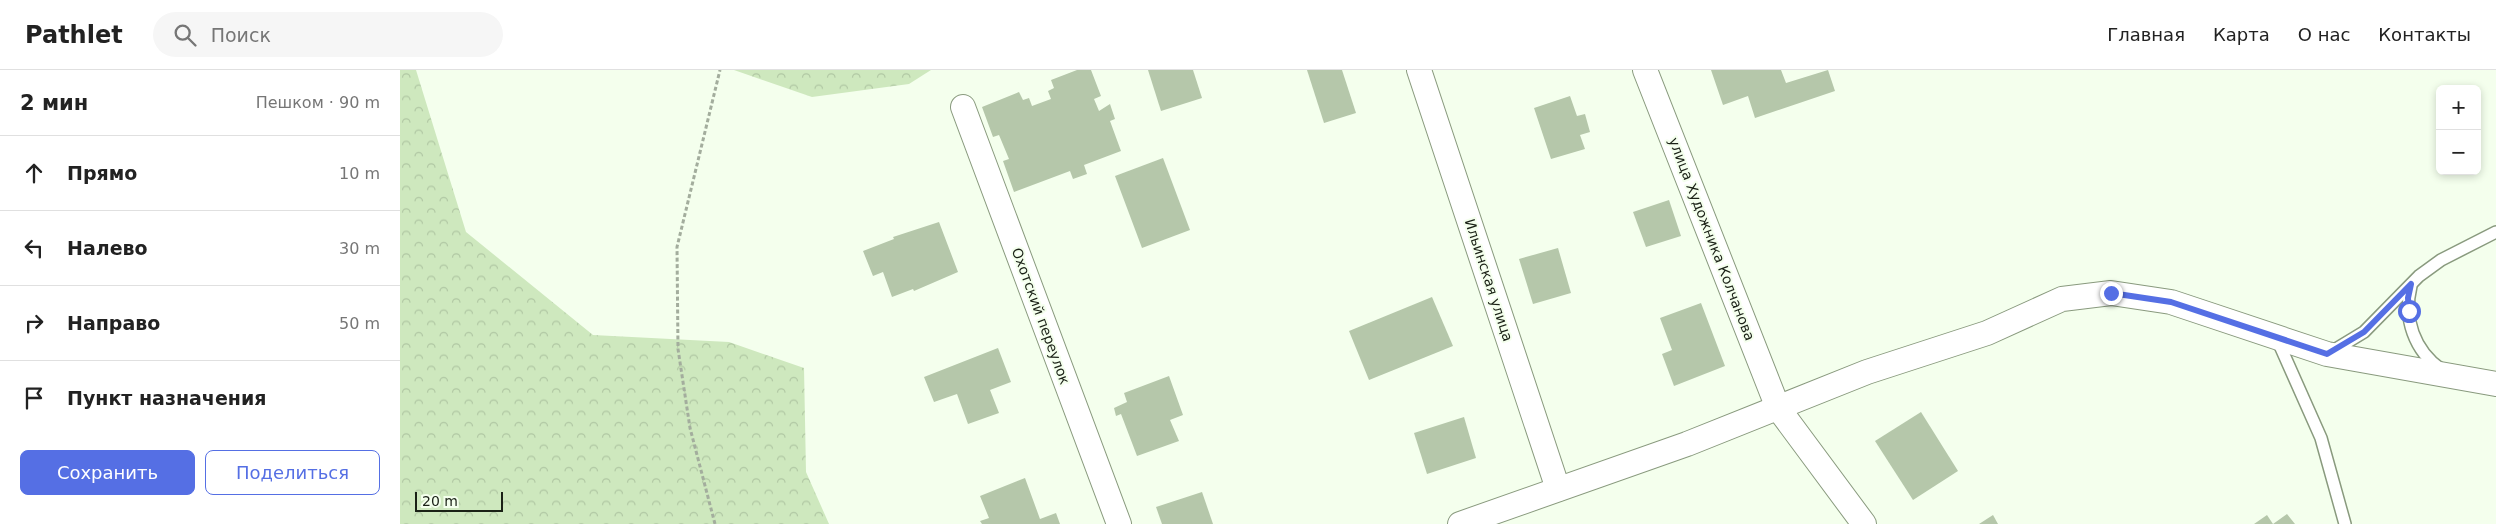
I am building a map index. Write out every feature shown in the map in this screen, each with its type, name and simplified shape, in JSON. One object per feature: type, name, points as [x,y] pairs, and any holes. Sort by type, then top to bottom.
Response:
[{"type":"street","name":"Ильинская улица","points":[[1419,70],[1558,490]]},
{"type":"street","name":"улица Художника Колчанова","points":[[1645,70],[1778,408],[1864,524]]},
{"type":"street","name":"Охотский переулок","points":[[963,107],[1119,524]]},
{"type":"street","points":[[1460,524],[1687,444],[1867,372],[1987,333],[2062,299],[2111,293],[2171,302],[2277,340],[2327,354],[2496,384]]},
{"type":"lane","points":[[2327,354],[2364,332],[2411,284],[2441,260],[2496,232]]},
{"type":"lane","points":[[2411,284],[2408,298],[2414,338],[2436,366],[2450,376]]},
{"type":"lane","points":[[2277,340],[2321,438],[2345,524]]},
{"type":"path","points":[[715,524],[690,428],[678,349],[677,247],[720,70]]},
{"type":"green space","points":[[400,70],[416,70],[466,232],[593,335],[729,342],[804,368],[806,472],[829,524],[400,524]]},
{"type":"green space","points":[[734,70],[931,70],[909,84],[812,97]]},
{"type":"building","points":[[1077,70],[1091,70],[1101,96],[1094,99],[1099,111],[1110,104],[1115,119],[1110,121],[1121,151],[1084,165],[1087,174],[1073,179],[1070,171],[1014,192],[1003,161],[1009,159],[999,135],[993,137],[982,107],[1019,92],[1023,100],[1029,98],[1032,106],[1051,99],[1048,91],[1054,88],[1051,80]]},
{"type":"building","points":[[1148,70],[1193,70],[1202,98],[1161,111]]},
{"type":"building","points":[[1307,70],[1342,70],[1356,113],[1324,123]]},
{"type":"building","points":[[1711,70],[1781,70],[1786,83],[1828,70],[1835,91],[1755,118],[1748,96],[1723,105]]},
{"type":"building","points":[[1570,96],[1577,116],[1585,114],[1590,132],[1580,135],[1585,149],[1551,159],[1534,108]]},
{"type":"building","points":[[1163,158],[1190,230],[1142,248],[1115,176]]},
{"type":"building","points":[[1669,200],[1681,236],[1646,247],[1633,212]]},
{"type":"building","points":[[939,222],[958,272],[914,291],[913,289],[892,297],[883,272],[873,276],[863,251],[894,239],[893,237]]},
{"type":"building","points":[[1558,248],[1571,293],[1533,304],[1519,259]]},
{"type":"building","points":[[1432,297],[1453,346],[1369,380],[1349,331]]},
{"type":"building","points":[[1701,303],[1725,366],[1674,386],[1662,354],[1672,350],[1660,318]]},
{"type":"building","points":[[998,348],[1011,382],[990,390],[999,413],[968,424],[957,394],[934,402],[924,377]]},
{"type":"building","points":[[1169,376],[1183,415],[1170,420],[1179,441],[1137,456],[1121,414],[1116,416],[1114,408],[1127,402],[1124,393]]},
{"type":"building","points":[[1921,412],[1958,471],[1913,500],[1875,441]]},
{"type":"building","points":[[1464,417],[1476,458],[1427,474],[1414,433]]},
{"type":"building","points":[[1025,478],[1040,519],[1056,513],[1060,524],[982,524],[980,521],[989,518],[980,496]]},
{"type":"building","points":[[1202,492],[1213,524],[1162,524],[1156,507]]},
{"type":"building","points":[[2287,514],[2295,524],[2273,524]]},
{"type":"building","points":[[1993,515],[1998,524],[1979,524]]},
{"type":"building","points":[[2267,515],[2273,524],[2254,524]]},
{"type":"route","points":[[2111,293],[2171,302],[2277,340],[2327,354],[2364,332],[2411,284],[2408,298],[2409,311]]}]
